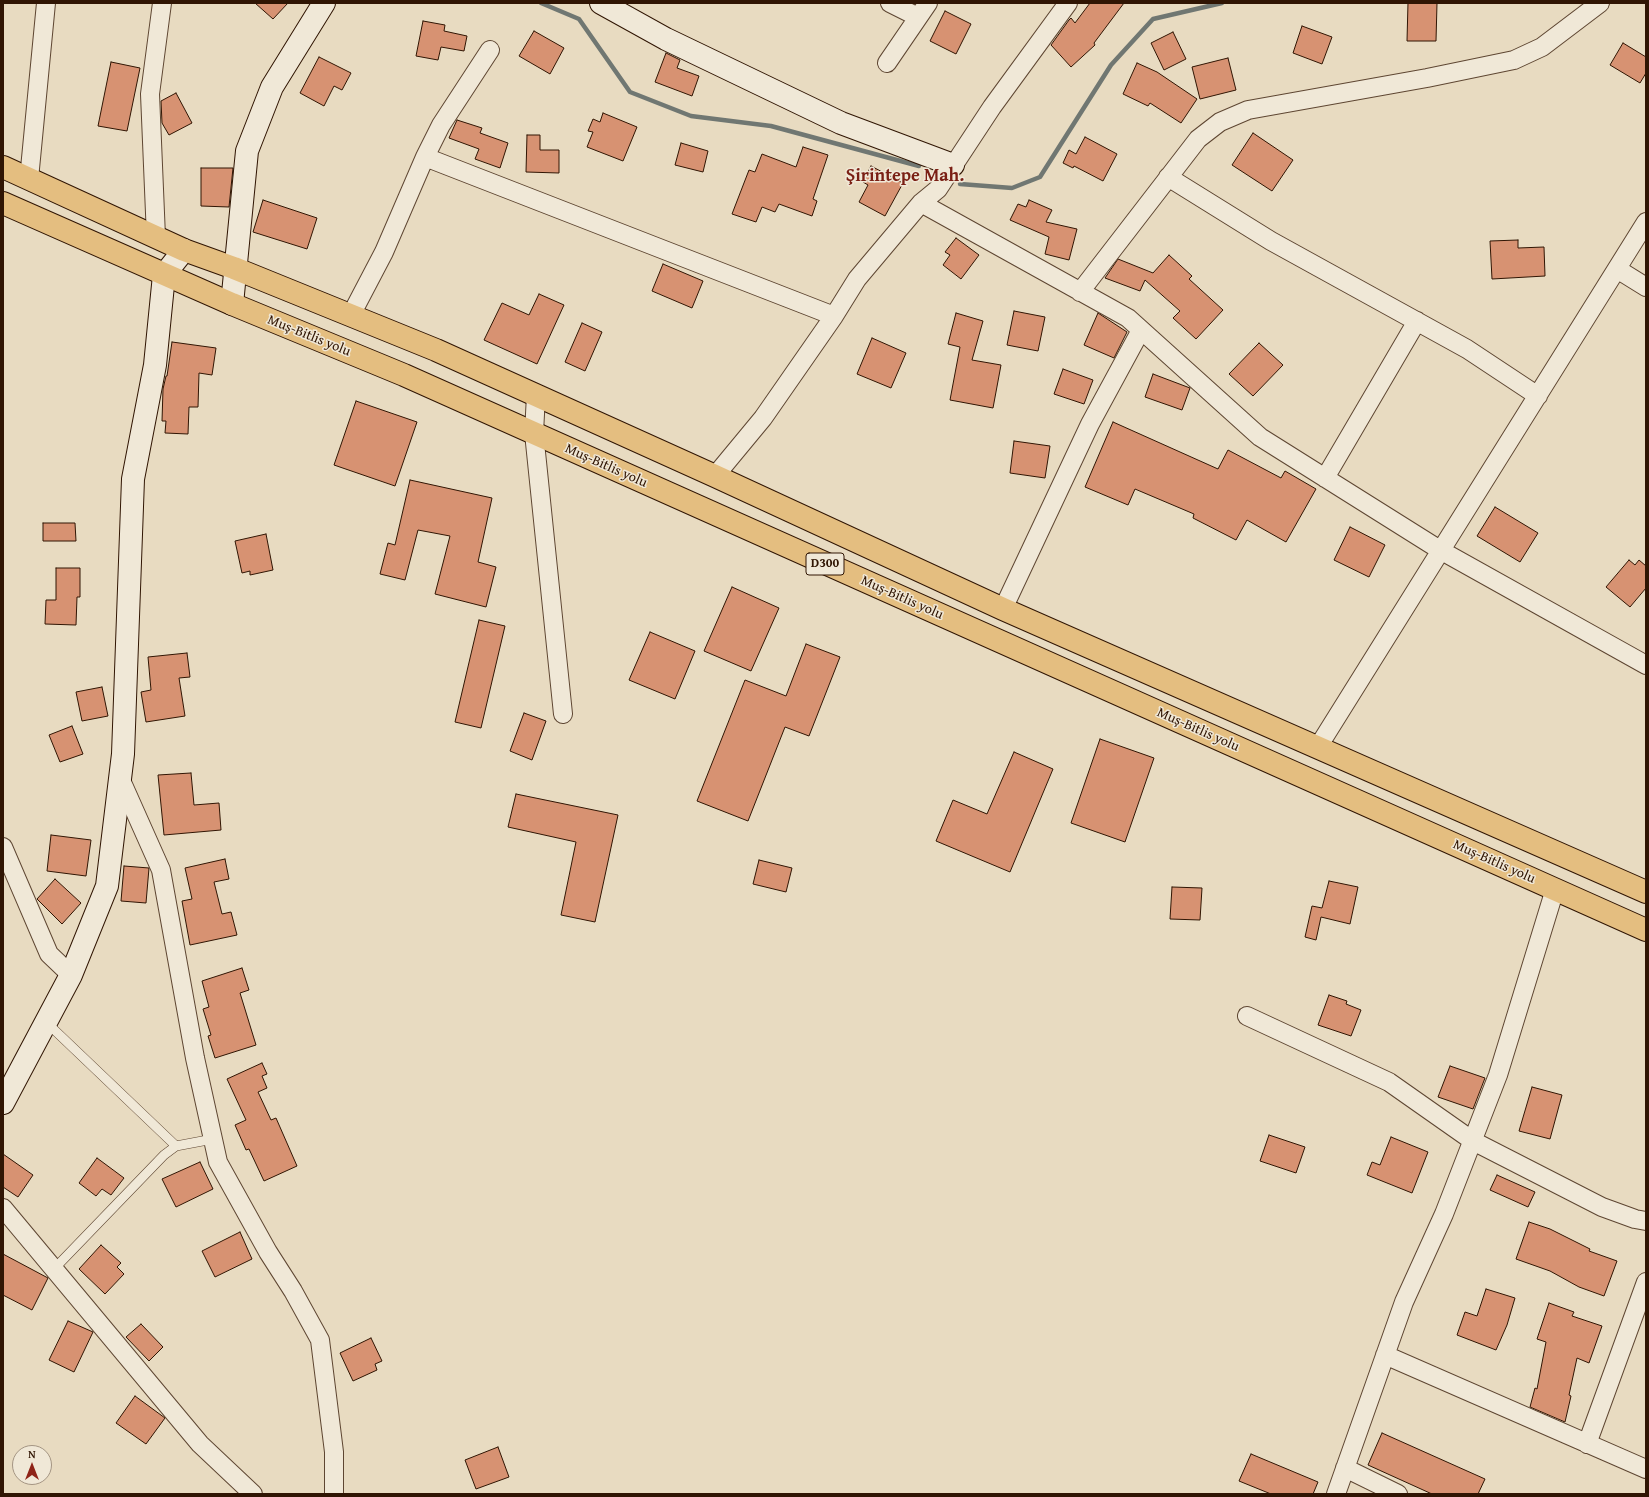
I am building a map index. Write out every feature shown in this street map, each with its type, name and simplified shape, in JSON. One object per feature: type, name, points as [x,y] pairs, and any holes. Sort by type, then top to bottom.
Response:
[{"type":"highway","name":"D300","points":[[3,167],[184,250],[234,268],[436,350],[1003,608],[1646,892]]},
{"type":"highway","name":"Muş-Bitlis yolu","points":[[3,203],[164,275],[404,375],[1646,930]]},
{"type":"street","points":[[29,179],[46,3]]},
{"type":"street","points":[[156,237],[150,94],[162,3]]},
{"type":"street","points":[[232,304],[234,268],[247,151],[272,87],[324,3]]},
{"type":"street","points":[[601,3],[666,39],[841,123],[953,165]]},
{"type":"street","points":[[887,63],[923,10],[890,3]]},
{"type":"street","points":[[715,476],[763,418],[834,316],[857,279],[921,203],[938,189],[992,107],[1068,3]]},
{"type":"street","points":[[1080,292],[1198,140],[1220,122],[1248,110],[1428,78],[1514,60],[1542,47],[1600,3]]},
{"type":"street","points":[[351,315],[384,252],[425,157],[441,125],[490,50]]},
{"type":"street","points":[[425,157],[834,316]]},
{"type":"street","points":[[1168,177],[1271,241],[1467,349],[1538,396]]},
{"type":"street","points":[[921,203],[1128,318],[1260,437],[1440,550],[1646,664]]},
{"type":"street","points":[[1318,747],[1646,222]]},
{"type":"street","points":[[3,1103],[71,975],[107,886],[123,754],[133,479],[156,365],[164,275],[184,250]]},
{"type":"street","points":[[1617,269],[1646,287]]},
{"type":"street","points":[[1325,478],[1417,321]]},
{"type":"street","points":[[1003,608],[1090,424],[1141,330]]},
{"type":"street","points":[[536,395],[534,433],[563,714]]},
{"type":"street","points":[[120,778],[161,870],[193,1050],[218,1162],[268,1252],[293,1291],[320,1340],[334,1452],[334,1494]]},
{"type":"street","points":[[3,847],[50,954],[71,975]]},
{"type":"street","points":[[1336,1494],[1404,1302],[1444,1214],[1498,1075],[1555,889]]},
{"type":"street","points":[[1247,1016],[1389,1082],[1473,1141],[1602,1207],[1634,1219],[1646,1221]]},
{"type":"street","points":[[3,1208],[200,1444],[253,1494]]},
{"type":"street","points":[[1588,1444],[1646,1282]]},
{"type":"street","points":[[1385,1355],[1646,1469]]},
{"type":"street","points":[[1345,1468],[1398,1494]]},
{"type":"lane","points":[[46,1022],[176,1146]]},
{"type":"lane","points":[[54,1269],[164,1155],[176,1146],[213,1138]]},
{"type":"building","points":[[255,3],[288,3],[273,19]]},
{"type":"building","points":[[1090,3],[1124,3],[1094,43],[1095,45],[1071,67],[1051,45],[1069,20],[1071,18],[1075,23]]},
{"type":"building","points":[[1408,3],[1437,3],[1436,41],[1407,41]]},
{"type":"building","points":[[945,11],[971,24],[956,54],[930,41]]},
{"type":"building","points":[[423,21],[445,25],[444,31],[467,36],[464,51],[441,47],[438,60],[416,56]]},
{"type":"building","points":[[1302,26],[1332,37],[1322,64],[1293,53]]},
{"type":"building","points":[[534,31],[564,48],[550,74],[519,56]]},
{"type":"building","points":[[1173,32],[1186,59],[1164,70],[1151,43]]},
{"type":"building","points":[[1623,43],[1646,57],[1646,73],[1640,83],[1610,65]]},
{"type":"building","points":[[666,53],[680,60],[677,68],[699,76],[692,96],[655,82]]},
{"type":"building","points":[[319,57],[351,73],[342,90],[334,86],[324,106],[300,93]]},
{"type":"building","points":[[1228,58],[1236,90],[1200,99],[1192,67]]},
{"type":"building","points":[[111,62],[140,68],[127,131],[98,126]]},
{"type":"building","points":[[1137,63],[1157,72],[1197,99],[1181,123],[1150,103],[1148,106],[1123,94]]},
{"type":"building","points":[[176,93],[192,123],[169,135],[162,123],[161,101]]},
{"type":"building","points":[[603,113],[637,127],[623,161],[587,147],[593,132],[588,131],[593,119],[600,122]]},
{"type":"building","points":[[457,120],[482,128],[480,133],[508,143],[500,168],[475,159],[479,149],[449,138]]},
{"type":"building","points":[[1253,133],[1293,160],[1272,191],[1232,165]]},
{"type":"building","points":[[527,135],[540,135],[540,150],[559,150],[559,173],[526,172]]},
{"type":"building","points":[[1085,137],[1117,154],[1103,181],[1074,166],[1073,168],[1063,163],[1069,150],[1076,154]]},
{"type":"building","points":[[681,143],[708,151],[703,172],[675,165]]},
{"type":"building","points":[[803,147],[828,155],[813,199],[817,201],[812,216],[779,204],[775,212],[762,207],[756,222],[732,214],[749,170],[755,172],[762,154],[796,167]]},
{"type":"building","points":[[871,166],[903,183],[885,216],[859,202],[868,185],[863,182]]},
{"type":"building","points":[[201,168],[233,168],[229,207],[201,206]]},
{"type":"building","points":[[263,200],[317,218],[307,249],[253,232]]},
{"type":"building","points":[[1029,200],[1052,210],[1046,222],[1077,229],[1069,260],[1045,254],[1049,237],[1010,220],[1018,204],[1026,207]]},
{"type":"building","points":[[956,238],[979,255],[961,279],[943,265],[950,255],[945,252]]},
{"type":"building","points":[[1518,240],[1518,248],[1544,247],[1545,276],[1492,279],[1490,241]]},
{"type":"building","points":[[1169,255],[1192,276],[1189,279],[1223,310],[1196,339],[1173,318],[1180,311],[1145,280],[1140,291],[1105,278],[1118,259],[1153,273]]},
{"type":"building","points":[[663,264],[703,281],[692,308],[652,291]]},
{"type":"building","points":[[539,294],[564,305],[537,364],[484,340],[502,303],[529,315]]},
{"type":"building","points":[[1014,311],[1045,317],[1038,351],[1007,345]]},
{"type":"building","points":[[956,313],[983,321],[972,360],[1001,365],[993,408],[950,400],[960,347],[948,344]]},
{"type":"building","points":[[1098,313],[1127,332],[1114,358],[1084,345]]},
{"type":"building","points":[[582,323],[602,332],[585,371],[565,362]]},
{"type":"building","points":[[872,338],[906,353],[891,388],[857,374]]},
{"type":"building","points":[[172,342],[216,348],[212,375],[199,373],[198,407],[189,407],[188,434],[165,433],[166,421],[162,421],[163,389],[167,376]]},
{"type":"building","points":[[1259,343],[1283,365],[1253,396],[1229,374]]},
{"type":"building","points":[[1063,369],[1093,380],[1084,404],[1054,394]]},
{"type":"building","points":[[1153,374],[1190,388],[1182,410],[1145,397]]},
{"type":"building","points":[[356,401],[417,422],[395,486],[334,465]]},
{"type":"building","points":[[1113,422],[1218,469],[1228,450],[1281,478],[1285,471],[1316,489],[1286,542],[1247,520],[1236,540],[1193,518],[1194,514],[1135,489],[1128,505],[1085,487]]},
{"type":"building","points":[[1014,441],[1050,446],[1045,478],[1010,473]]},
{"type":"building","points":[[410,480],[492,498],[478,562],[496,567],[486,607],[435,594],[450,536],[418,530],[405,580],[380,574],[388,543],[395,545]]},
{"type":"building","points":[[1495,507],[1538,533],[1520,562],[1477,536]]},
{"type":"building","points":[[43,523],[75,523],[76,541],[43,541]]},
{"type":"building","points":[[1350,527],[1385,545],[1369,577],[1334,560]]},
{"type":"building","points":[[266,534],[273,570],[250,575],[250,571],[242,573],[235,541]]},
{"type":"building","points":[[1629,560],[1635,565],[1639,560],[1646,566],[1646,588],[1630,607],[1606,587]]},
{"type":"building","points":[[56,568],[80,568],[80,597],[77,597],[76,625],[45,624],[46,600],[56,600]]},
{"type":"building","points":[[732,587],[779,608],[751,671],[704,651]]},
{"type":"building","points":[[479,620],[505,626],[481,728],[455,722]]},
{"type":"building","points":[[650,632],[695,651],[675,699],[629,680]]},
{"type":"building","points":[[806,644],[840,657],[809,736],[785,727],[748,821],[697,801],[745,680],[786,696]]},
{"type":"building","points":[[187,653],[190,677],[179,678],[185,716],[146,722],[141,692],[151,690],[148,657]]},
{"type":"building","points":[[102,687],[108,716],[82,721],[76,692]]},
{"type":"building","points":[[524,713],[546,721],[532,760],[510,751]]},
{"type":"building","points":[[72,726],[83,754],[60,762],[49,735]]},
{"type":"building","points":[[1100,739],[1154,758],[1125,842],[1071,823]]},
{"type":"building","points":[[1014,752],[1053,769],[1010,872],[936,841],[953,800],[987,814]]},
{"type":"building","points":[[191,773],[194,805],[219,803],[221,830],[164,835],[158,775]]},
{"type":"building","points":[[516,794],[618,815],[595,922],[561,915],[576,842],[508,827]]},
{"type":"building","points":[[51,835],[91,840],[86,876],[47,871]]},
{"type":"building","points":[[225,859],[229,879],[214,882],[222,914],[231,912],[237,935],[190,945],[182,901],[192,899],[185,868]]},
{"type":"building","points":[[759,860],[792,868],[786,892],[753,884]]},
{"type":"building","points":[[124,866],[149,868],[146,903],[121,901]]},
{"type":"building","points":[[55,879],[81,903],[62,924],[37,899]]},
{"type":"building","points":[[1329,881],[1358,887],[1350,924],[1321,917],[1316,940],[1305,937],[1312,906],[1322,908]]},
{"type":"building","points":[[1172,887],[1202,888],[1200,920],[1170,919]]},
{"type":"building","points":[[242,968],[249,990],[240,993],[256,1045],[215,1058],[208,1036],[211,1035],[203,1009],[209,1007],[202,981]]},
{"type":"building","points":[[1329,995],[1347,1001],[1346,1004],[1361,1010],[1351,1036],[1318,1025]]},
{"type":"building","points":[[262,1063],[267,1074],[262,1076],[267,1088],[258,1092],[271,1120],[276,1118],[297,1166],[264,1181],[249,1149],[246,1150],[235,1125],[246,1120],[227,1079]]},
{"type":"building","points":[[1450,1066],[1485,1078],[1473,1109],[1438,1097]]},
{"type":"building","points":[[1532,1087],[1562,1095],[1550,1139],[1519,1131]]},
{"type":"building","points":[[1269,1135],[1305,1147],[1296,1173],[1260,1161]]},
{"type":"building","points":[[1391,1137],[1428,1152],[1412,1193],[1367,1175],[1372,1162],[1380,1165]]},
{"type":"building","points":[[3,1154],[33,1175],[18,1197],[3,1187]]},
{"type":"building","points":[[97,1158],[124,1178],[111,1195],[102,1189],[96,1196],[79,1183]]},
{"type":"building","points":[[200,1162],[213,1189],[176,1207],[162,1179]]},
{"type":"building","points":[[1497,1175],[1535,1192],[1528,1207],[1490,1190]]},
{"type":"building","points":[[1529,1222],[1550,1229],[1590,1249],[1589,1251],[1617,1261],[1604,1296],[1579,1287],[1550,1271],[1516,1259]]},
{"type":"building","points":[[240,1232],[252,1259],[215,1277],[202,1251]]},
{"type":"building","points":[[101,1245],[121,1263],[117,1267],[124,1274],[105,1294],[79,1269]]},
{"type":"building","points":[[3,1254],[48,1278],[32,1310],[3,1295]]},
{"type":"building","points":[[1486,1289],[1515,1298],[1507,1325],[1496,1350],[1457,1335],[1465,1312],[1477,1316]]},
{"type":"building","points":[[1549,1303],[1574,1312],[1572,1316],[1602,1326],[1589,1363],[1577,1358],[1565,1422],[1530,1407],[1535,1388],[1537,1389],[1546,1342],[1537,1339]]},
{"type":"building","points":[[68,1321],[93,1332],[74,1372],[49,1360]]},
{"type":"building","points":[[141,1324],[163,1347],[149,1361],[126,1337]]},
{"type":"building","points":[[371,1338],[382,1361],[375,1364],[377,1370],[353,1381],[340,1353]]},
{"type":"building","points":[[135,1396],[165,1418],[146,1444],[116,1423]]},
{"type":"building","points":[[1382,1433],[1485,1479],[1478,1494],[1432,1494],[1368,1465]]},
{"type":"building","points":[[498,1447],[509,1477],[476,1489],[465,1460]]},
{"type":"building","points":[[1251,1454],[1318,1482],[1313,1494],[1271,1494],[1239,1481]]},
{"type":"waterway","points":[[541,3],[579,19],[630,92],[691,116],[771,126],[919,166]]},
{"type":"waterway","points":[[960,184],[1012,188],[1040,177],[1111,65],[1153,19],[1222,3]]},
{"type":"district","name":"Şirintepe Mah.","points":[[905,176]]}]
